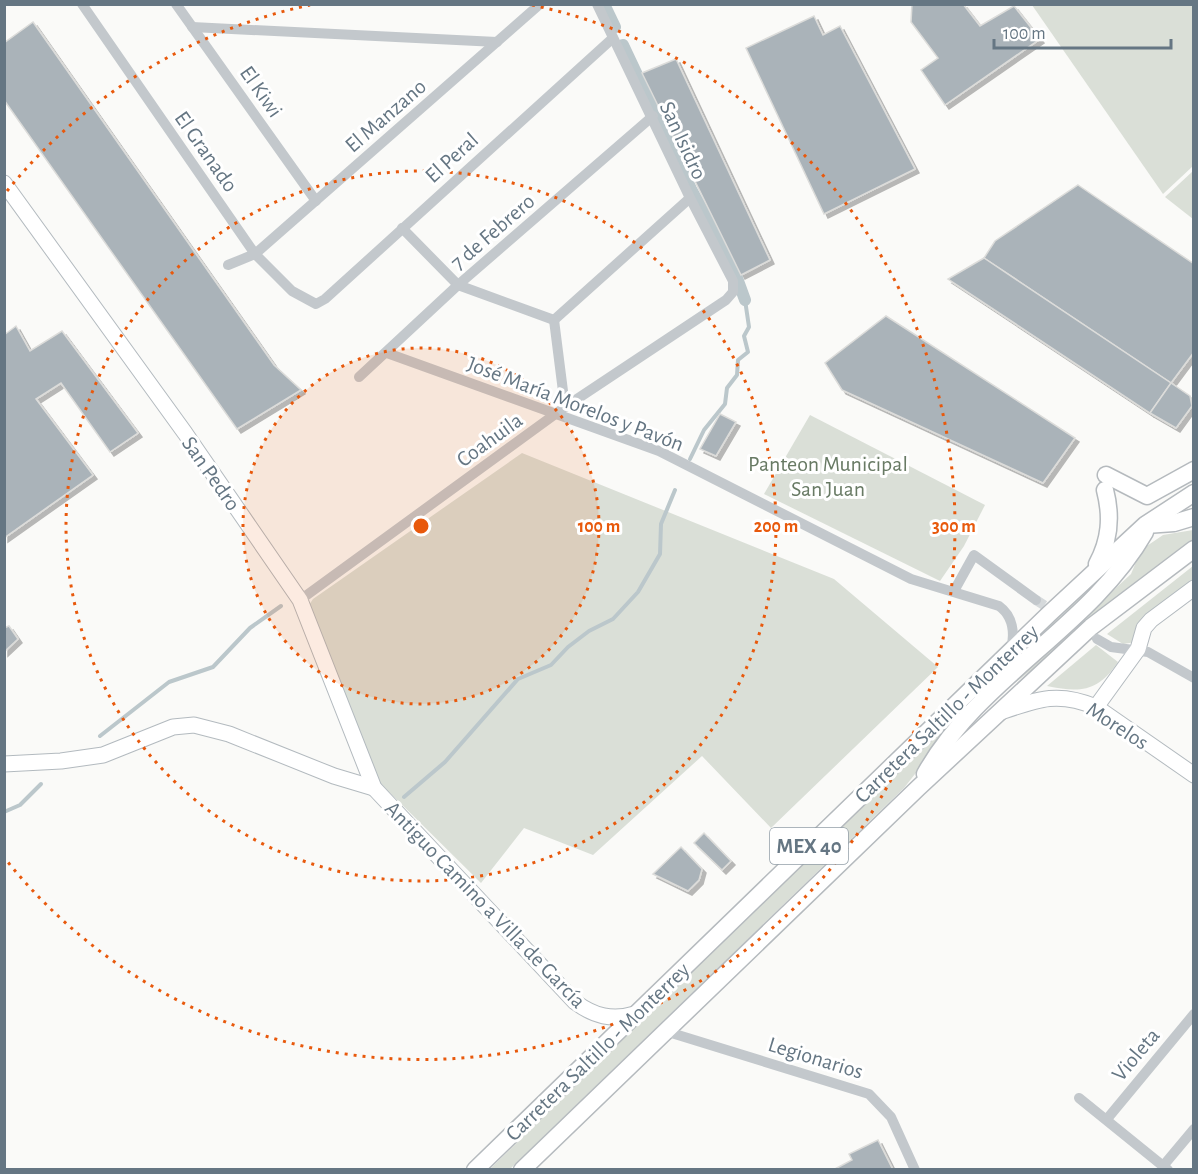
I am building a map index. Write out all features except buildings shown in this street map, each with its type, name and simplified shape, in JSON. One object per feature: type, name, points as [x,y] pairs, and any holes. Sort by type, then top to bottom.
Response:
[{"type":"main road","name":"San Pedro","points":[[4,183],[185,433],[300,600],[374,788]]},
{"type":"main road","points":[[1091,574],[1106,545],[1109,532],[1109,504],[1105,483],[1147,496],[1194,470]]},
{"type":"main road","name":"Carretera Saltillo - Monterrey","points":[[475,1170],[1091,574],[1145,525],[1194,493]]},
{"type":"main road","points":[[918,788],[941,748],[969,716],[1121,570],[1146,529],[1145,525],[1174,523],[1194,517]]},
{"type":"main road","name":"Carretera Saltillo - Monterrey","points":[[522,1170],[918,788],[1091,627],[1194,549]]},
{"type":"main road","points":[[1096,707],[1138,649],[1144,628],[1151,620],[1194,588]]},
{"type":"main road","name":"Morelos","points":[[1001,712],[1039,699],[1058,697],[1078,700],[1096,707],[1194,775]]},
{"type":"main road","points":[[4,764],[61,761],[103,755],[173,727],[194,725],[229,734],[334,776],[374,788]]},
{"type":"main road","points":[[334,776],[349,768],[355,760],[358,747]]},
{"type":"main road","name":"Antiguo Camino a Villa de García","points":[[374,788],[575,1002],[599,1016],[620,1018],[635,1014]]},
{"type":"street","name":"El Granado","points":[[82,4],[255,254],[292,291],[316,304]]},
{"type":"street","name":"El Kiwi","points":[[176,4],[316,201]]},
{"type":"street","name":"El Manzano","points":[[228,265],[255,254],[540,4]]},
{"type":"street","name":"San Isidro","points":[[597,4],[733,282],[733,292]]},
{"type":"street","points":[[192,27],[497,42]]},
{"type":"street","name":"El Peral","points":[[316,304],[325,299],[613,38]]},
{"type":"street","name":"7 de Febrero","points":[[359,377],[458,285],[653,117]]},
{"type":"street","points":[[554,320],[690,198]]},
{"type":"street","points":[[402,228],[458,285],[554,320]]},
{"type":"street","name":"Coahuila","points":[[300,600],[565,407],[726,300],[733,292]]},
{"type":"street","points":[[554,320],[565,407]]},
{"type":"street","name":"José María Morelos y Pavón","points":[[387,352],[658,451],[911,579],[987,600],[1006,611],[1013,630],[1011,650]]},
{"type":"street","points":[[954,591],[974,555],[1036,600]]},
{"type":"street","points":[[1097,639],[1111,647],[1138,649],[1194,678]]},
{"type":"street","name":"Violeta","points":[[1107,1119],[1194,1014]]},
{"type":"street","name":"Legionarios","points":[[665,1031],[869,1094],[891,1117],[915,1170]]},
{"type":"street","points":[[1078,1098],[1166,1168],[1194,1129]]},
{"type":"green space","points":[[1032,5],[1193,5],[1193,166],[1163,194]]},
{"type":"green space","points":[[1193,171],[1193,219],[1165,197]]},
{"type":"green space","name":"Panteon Municipal San Juan","points":[[810,415],[985,505],[964,546],[940,581],[764,494]]},
{"type":"green space","points":[[522,453],[834,579],[938,667],[771,828],[702,756],[593,855],[524,828],[481,883],[375,778],[309,605],[313,599]]},
{"type":"green space","points":[[1193,530],[1193,540],[1005,691],[1131,574],[1141,550],[1163,535]]},
{"type":"green space","points":[[1193,566],[1193,583],[1136,625],[1136,642],[1123,644],[1107,634]]},
{"type":"green space","points":[[1095,579],[1095,588],[952,727],[904,788],[510,1169],[489,1170]]},
{"type":"green space","points":[[1096,645],[1118,662],[1103,679],[1095,685],[1079,689],[1047,686]]},
{"type":"waterway","points":[[604,4],[615,27]]},
{"type":"waterway","points":[[623,45],[691,189],[733,267],[745,300]]},
{"type":"waterway","points":[[690,459],[704,430],[725,404],[727,388],[737,375],[738,360],[748,352],[744,336],[749,327],[745,300]]},
{"type":"waterway","points":[[404,797],[445,762],[518,679],[551,665],[568,647],[589,631],[613,619],[638,592],[660,554],[661,524],[675,490]]},
{"type":"waterway","points":[[100,736],[169,682],[213,667],[250,628],[281,606]]},
{"type":"waterway","points":[[4,812],[20,805],[41,784]]},
{"type":"tunnel","points":[[1036,600],[1089,634]]}]
